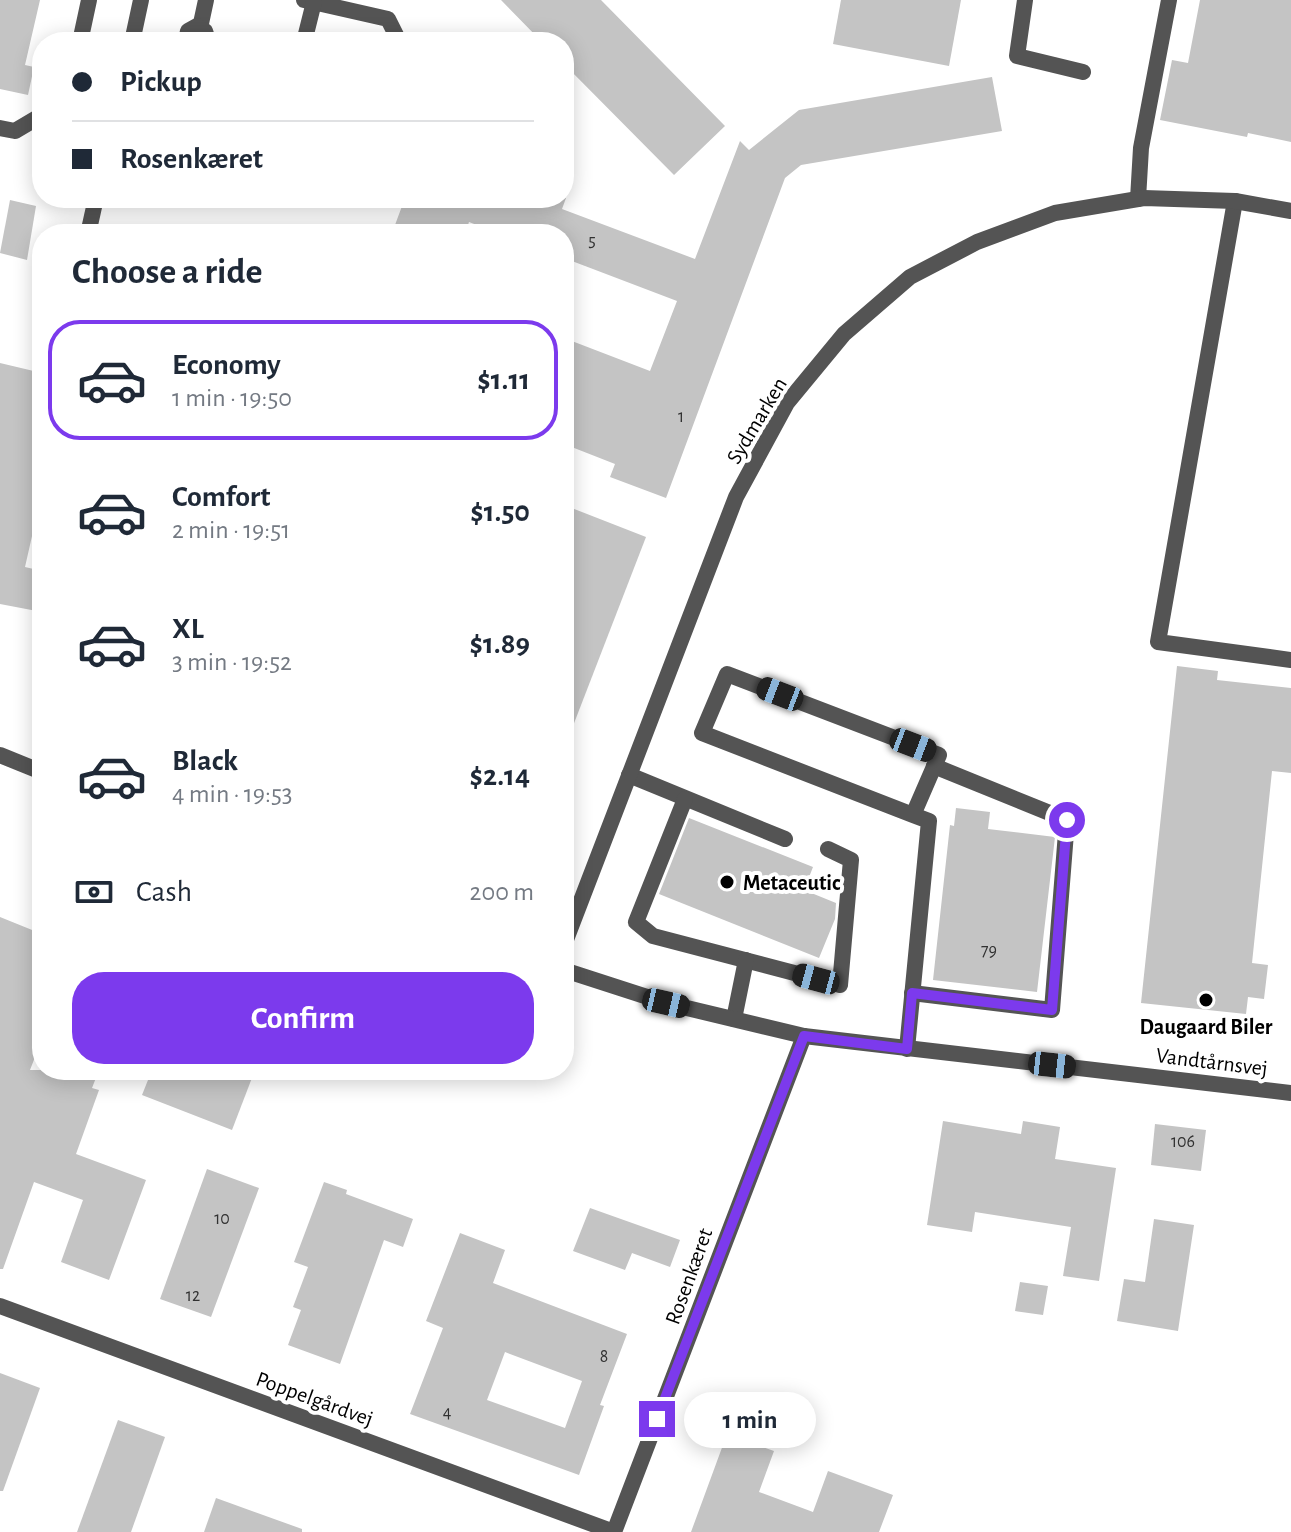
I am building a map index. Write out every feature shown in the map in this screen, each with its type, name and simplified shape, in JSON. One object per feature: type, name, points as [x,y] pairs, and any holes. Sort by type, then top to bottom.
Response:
[{"type":"street","points":[[82,32],[89,0]]},
{"type":"street","points":[[134,32],[141,0]]},
{"type":"street","points":[[206,0],[208,32]]},
{"type":"street","points":[[1025,0],[1017,56],[1083,72]]},
{"type":"street","points":[[1138,199],[1141,148],[1169,0]]},
{"type":"street","points":[[305,32],[309,1],[388,19],[394,32]]},
{"type":"street","points":[[0,128],[15,131],[32,121]]},
{"type":"street","name":"Sydmarken","points":[[574,919],[736,497],[787,403],[844,334],[910,277],[977,242],[1055,213],[1138,199],[1235,201],[1291,211]]},
{"type":"street","points":[[1235,201],[1158,642],[1291,660]]},
{"type":"street","points":[[907,1049],[929,821],[913,815],[702,733],[727,674],[939,755],[913,815]]},
{"type":"street","points":[[0,755],[32,768]]},
{"type":"street","points":[[912,993],[1052,1010],[1067,820],[934,766]]},
{"type":"street","points":[[629,775],[785,839]]},
{"type":"street","points":[[685,799],[636,922],[653,936],[840,985],[851,860],[828,849]]},
{"type":"street","points":[[734,1019],[746,960]]},
{"type":"street","name":"Vandtårnsvej","points":[[574,973],[666,1003],[804,1036],[1291,1093]]},
{"type":"street","name":"Rosenkæret","points":[[614,1532],[804,1036]]},
{"type":"street","name":"Poppelgårdvej","points":[[0,1306],[614,1532]]},
{"type":"building","points":[[0,0],[40,0],[25,65],[32,67],[28,95],[0,89]]},
{"type":"building","points":[[501,0],[601,0],[725,126],[674,175],[574,74],[574,32],[532,32]]},
{"type":"building","points":[[841,0],[961,0],[949,66],[833,44]]},
{"type":"building","points":[[1200,0],[1291,0],[1291,142],[1160,120],[1172,60],[1188,63]]},
{"type":"building","points":[[992,77],[1002,131],[801,165],[785,178],[666,498],[610,477],[615,464],[574,448],[574,342],[650,371],[677,301],[574,262],[574,224],[395,224],[401,208],[562,208],[695,259],[740,141],[749,150],[799,110]]},
{"type":"building","points":[[10,200],[32,205],[36,208],[27,260],[0,253]]},
{"type":"building","points":[[0,363],[32,371],[32,536],[25,567],[32,569],[32,610],[0,604]]},
{"type":"building","points":[[574,509],[646,537],[574,723]]},
{"type":"building","points":[[1177,666],[1218,671],[1217,680],[1291,688],[1291,773],[1272,771],[1252,963],[1268,965],[1264,999],[1248,997],[1246,1014],[1141,1003]]},
{"type":"building","points":[[956,808],[990,812],[988,829],[1055,837],[1037,992],[933,980],[950,825],[954,826]]},
{"type":"building","points":[[689,818],[813,867],[804,890],[836,903],[835,919],[819,958],[659,894]]},
{"type":"building","points":[[0,917],[32,930],[32,1080],[95,1080],[92,1088],[99,1090],[76,1154],[146,1180],[109,1280],[61,1262],[83,1200],[34,1182],[3,1269],[0,1269]]},
{"type":"building","points":[[148,1080],[251,1080],[232,1130],[142,1095]]},
{"type":"building","points":[[943,1121],[1021,1134],[1023,1121],[1060,1127],[1055,1159],[1116,1168],[1099,1281],[1063,1276],[1071,1227],[975,1212],[972,1232],[927,1225]]},
{"type":"building","points":[[1155,1124],[1206,1130],[1201,1171],[1151,1165]]},
{"type":"building","points":[[207,1169],[259,1188],[211,1317],[160,1299]]},
{"type":"building","points":[[324,1182],[347,1190],[346,1194],[413,1219],[403,1247],[384,1240],[340,1364],[288,1345],[301,1310],[293,1307],[308,1267],[294,1262]]},
{"type":"building","points":[[590,1208],[680,1240],[670,1267],[632,1253],[625,1270],[573,1251]]},
{"type":"building","points":[[1154,1219],[1194,1225],[1178,1331],[1117,1321],[1124,1279],[1145,1282]]},
{"type":"building","points":[[460,1233],[505,1250],[493,1283],[627,1334],[600,1405],[604,1406],[579,1475],[410,1414],[443,1328],[426,1321]],"holes":[[[505,1352],[582,1381],[565,1428],[487,1400]]]},
{"type":"building","points":[[1020,1282],[1048,1286],[1043,1315],[1015,1311]]},
{"type":"building","points":[[0,1373],[40,1388],[3,1491],[0,1491]]},
{"type":"building","points":[[118,1420],[165,1437],[131,1532],[77,1532]]},
{"type":"building","points":[[727,1434],[774,1451],[759,1492],[813,1512],[828,1471],[893,1495],[879,1532],[691,1532]]},
{"type":"building","points":[[216,1498],[302,1529],[302,1532],[204,1532]]},
{"type":"place","name":"Metaceutic","points":[[727,882]]},
{"type":"place","name":"Daugaard Biler","points":[[1206,1000]]},
{"type":"route","points":[[657,1419],[804,1036],[907,1049],[912,993],[1052,1010],[1067,820]]}]
